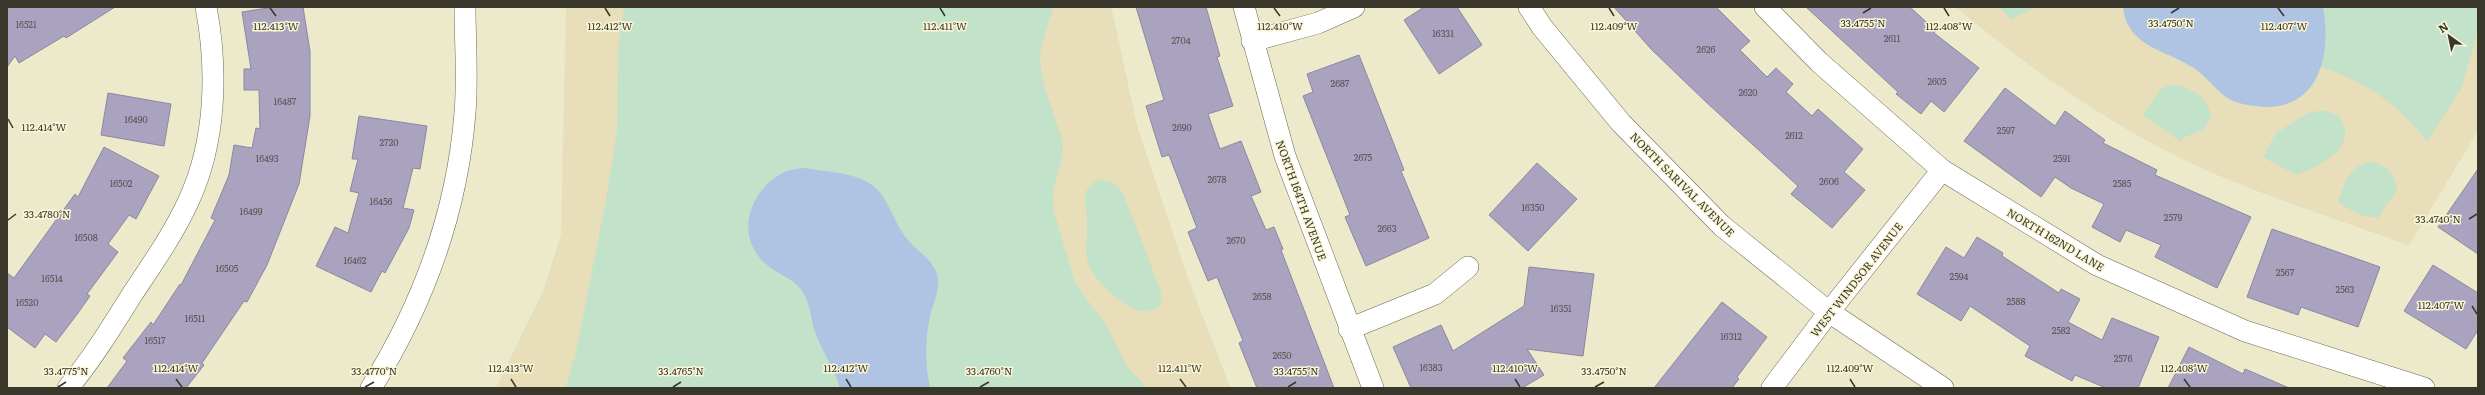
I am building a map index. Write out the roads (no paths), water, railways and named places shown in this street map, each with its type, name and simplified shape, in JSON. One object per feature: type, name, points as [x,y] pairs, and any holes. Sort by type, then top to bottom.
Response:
[{"type":"street","points":[[68,388],[169,238],[190,199],[202,164],[210,128],[213,86],[211,43],[206,7]]},
{"type":"street","points":[[371,388],[408,324],[427,281],[452,201],[460,158],[465,111],[465,7]]},
{"type":"street","name":"NORTH 164TH AVENUE","points":[[1244,7],[1252,41],[1285,156],[1349,329],[1373,388]]},
{"type":"street","points":[[1252,41],[1318,23],[1354,7]]},
{"type":"street","name":"NORTH SARIVAL AVENUE","points":[[1529,7],[1542,27],[1621,122],[1722,226],[1829,312],[1943,388]]},
{"type":"street","name":"NORTH 162ND LANE","points":[[1765,7],[1819,62],[1942,170],[2097,265],[2245,331],[2424,388]]},
{"type":"street","name":"WEST WINDSOR AVENUE","points":[[1772,388],[1829,312],[1942,170]]},
{"type":"street","points":[[1349,329],[1435,294],[1468,268]]},
{"type":"water","points":[[2123,7],[2323,7],[2325,40],[2319,72],[2312,85],[2301,96],[2288,104],[2270,107],[2240,103],[2226,97],[2194,68],[2150,46],[2140,39],[2132,31],[2126,21]]},
{"type":"water","points":[[805,168],[838,173],[862,179],[876,188],[908,240],[927,258],[934,268],[937,274],[938,289],[928,325],[926,343],[926,361],[930,388],[840,388],[817,337],[808,303],[801,289],[762,261],[756,252],[751,243],[748,224],[750,214],[759,194],[768,183],[784,172]]}]
